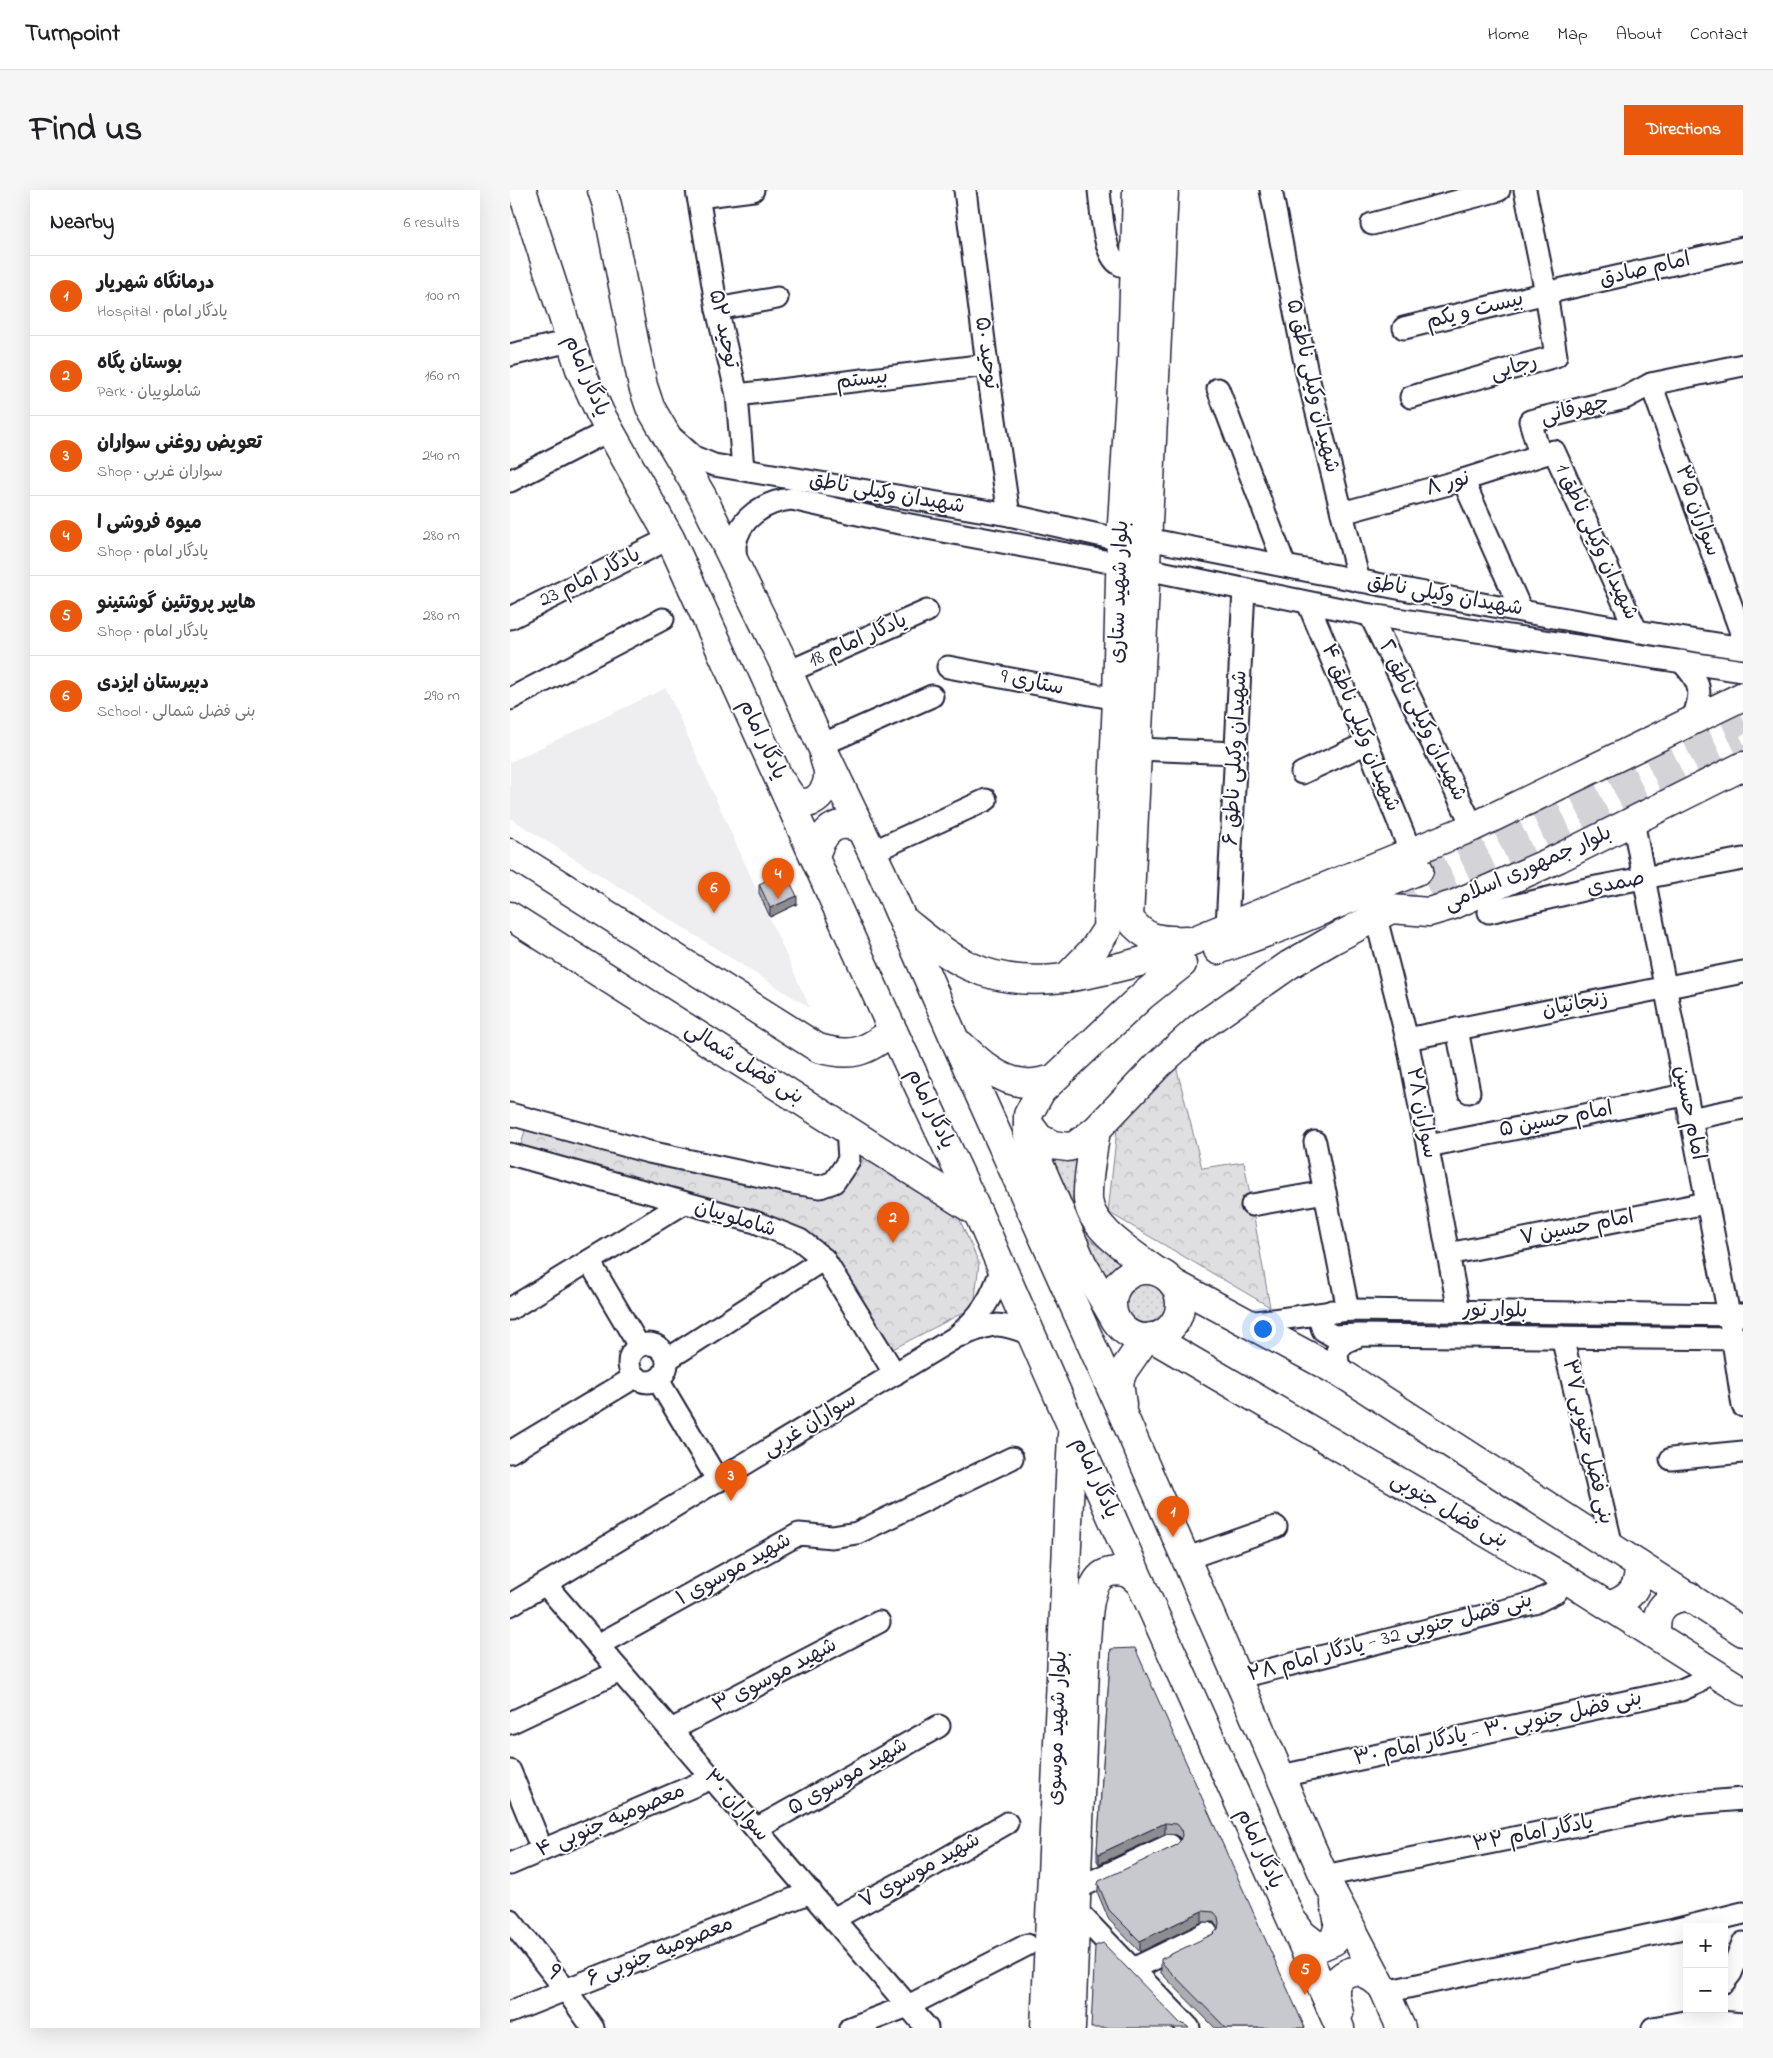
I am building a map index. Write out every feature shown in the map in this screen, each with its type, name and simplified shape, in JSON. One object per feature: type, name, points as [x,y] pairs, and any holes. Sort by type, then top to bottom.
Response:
[{"type":"main road","points":[[602,190],[608,205],[643,386],[650,406],[702,496],[867,840],[1124,1416],[1329,1886],[1383,1989],[1401,2028]]},
{"type":"main road","name":"بلوار شهید ستاری","points":[[1066,978],[1118,923],[1138,749],[1147,539],[1146,267],[1137,190]]},
{"type":"main road","name":"بلوار شهید ستاری","points":[[1118,923],[1117,700],[1120,552],[1132,359],[1146,267],[1164,190]]},
{"type":"main road","name":"یادگار امام","points":[[518,194],[580,369],[610,430],[670,538],[781,780],[893,1031],[978,1213],[1141,1584],[1340,2028]]},
{"type":"main road","points":[[907,929],[940,965],[984,990],[1010,996],[1043,996],[1088,993],[1134,982],[1284,926],[1415,862],[1473,827],[1743,696]]},
{"type":"main road","points":[[781,780],[793,798],[800,802],[808,803],[822,794],[825,789],[828,773],[821,745]]},
{"type":"main road","name":"بلوار جمهوری اسلامی","points":[[1383,914],[1429,912],[1453,905],[1559,858],[1743,766]]},
{"type":"main road","points":[[815,856],[820,841],[838,825],[850,824],[867,840]]},
{"type":"main road","points":[[510,853],[818,1048],[839,1054],[857,1052],[875,1044],[893,1031]]},
{"type":"main road","points":[[907,929],[970,966],[1003,978],[1034,980],[1066,978],[1099,972],[1143,960],[1228,927],[1415,862]]},
{"type":"main road","points":[[1028,1123],[1039,1138],[1053,1145],[1068,1146],[1076,1144],[1096,1130],[1159,1064],[1199,1028],[1290,965],[1383,914]]},
{"type":"main road","name":"بنی فضل شمالی","points":[[510,916],[978,1213]]},
{"type":"main road","points":[[1118,923],[1137,929],[1145,935],[1168,941],[1195,940]]},
{"type":"main road","points":[[1116,1320],[1112,1309],[1112,1298],[1116,1287],[1123,1278],[1133,1272],[1144,1270],[1164,1277],[1179,1299],[1178,1316],[1162,1334],[1148,1338],[1131,1334],[1122,1329],[1116,1320],[1082,1263],[1034,1152],[1028,1135],[1030,1108],[1047,1086],[1142,996],[1182,964]]},
{"type":"main road","points":[[955,1040],[985,1066],[1006,1080],[1047,1086]]},
{"type":"main road","points":[[1096,1130],[1088,1199],[1093,1214],[1109,1235],[1164,1277],[1346,1376],[1743,1632]]},
{"type":"main road","points":[[1124,1416],[1119,1382],[1123,1371],[1148,1338]]},
{"type":"main road","name":"بنی فضل جنوبی","points":[[1148,1338],[1566,1580],[1656,1634],[1743,1691]]},
{"type":"main road","name":"بلوار شهید موسوی","points":[[1045,2028],[1073,1429]]},
{"type":"main road","points":[[1609,1606],[1622,1601],[1633,1592],[1639,1579],[1639,1566]]},
{"type":"main road","name":"بلوار شهید موسوی","points":[[1071,2028],[1086,1642],[1092,1592],[1096,1581],[1106,1573],[1117,1571],[1128,1572],[1141,1584]]},
{"type":"main road","points":[[1656,1634],[1656,1620],[1662,1606],[1674,1598],[1689,1596]]},
{"type":"main road","points":[[1287,1912],[1308,1940],[1316,1945],[1328,1944],[1334,1940],[1339,1924],[1329,1886]]},
{"type":"main road","points":[[1345,2028],[1335,1996],[1335,1983],[1343,1974],[1361,1971],[1383,1989]]},
{"type":"street","points":[[698,193],[753,190]]},
{"type":"street","name":"توحید ۵۰","points":[[965,190],[987,365],[1009,515]]},
{"type":"street","points":[[1099,190],[1105,236],[1113,259],[1120,265],[1146,267]]},
{"type":"street","name":"شهیدان وکیلی ناطق ۵","points":[[1271,190],[1307,373],[1359,582]]},
{"type":"street","points":[[1372,224],[1499,190]]},
{"type":"street","points":[[1525,190],[1546,293]]},
{"type":"street","name":"توحید ۵۲","points":[[698,193],[717,309],[737,396],[743,470]]},
{"type":"street","name":"امام صادق","points":[[1546,293],[1743,248]]},
{"type":"street","name":"بیست و یکم","points":[[1404,328],[1546,293]]},
{"type":"street","name":"رجایی","points":[[1411,397],[1556,356],[1546,293]]},
{"type":"street","points":[[717,309],[777,298]]},
{"type":"street","points":[[510,355],[570,342]]},
{"type":"street","name":"بیستم","points":[[737,396],[987,365]]},
{"type":"street","points":[[1651,384],[1743,365]]},
{"type":"street","name":"چهرقانی","points":[[1547,453],[1530,421],[1625,398],[1651,384]]},
{"type":"street","name":"سواران ۳۵","points":[[1651,384],[1743,638]]},
{"type":"street","points":[[1218,389],[1285,566]]},
{"type":"street","name":"شهیدان وکیلی ناطق","points":[[663,428],[694,457],[714,465],[1009,515],[1076,530],[1120,552]]},
{"type":"street","points":[[510,481],[610,430]]},
{"type":"street","name":"نور ۸","points":[[1342,513],[1463,480],[1547,453]]},
{"type":"street","name":"شهیدان وکیلی ناطق 1","points":[[1547,453],[1638,632]]},
{"type":"street","points":[[1463,480],[1521,610]]},
{"type":"street","name":"شهیدان وکیلی ناطق","points":[[737,567],[735,546],[745,521],[766,505],[778,500],[792,499],[889,521],[1068,555],[1120,552]]},
{"type":"street","points":[[1068,555],[1073,552],[1079,543],[1076,530]]},
{"type":"street","name":"یادگار امام 23","points":[[510,618],[670,538]]},
{"type":"street","name":"شهیدان وکیلی ناطق","points":[[1147,539],[1359,582],[1638,632],[1743,648]]},
{"type":"street","name":"شهیدان وکیلی ناطق","points":[[1146,569],[1370,615],[1743,671]]},
{"type":"street","name":"شهیدان وکیلی ناطق ۶","points":[[1228,927],[1244,589]]},
{"type":"street","name":"شهیدان وکیلی ناطق ۴","points":[[1308,603],[1415,862]]},
{"type":"street","name":"یادگار امام 18","points":[[788,672],[927,611]]},
{"type":"street","name":"شهیدان وکیلی ناطق ٢","points":[[1370,615],[1473,827]]},
{"type":"street","points":[[510,699],[663,619]]},
{"type":"street","points":[[1681,661],[1698,681],[1700,696],[1692,720]]},
{"type":"street","name":"ستاری 9","points":[[948,667],[1117,700]]},
{"type":"street","points":[[821,745],[932,696]]},
{"type":"street","points":[[1302,773],[1367,743]]},
{"type":"street","points":[[1138,749],[1236,754]]},
{"type":"street","points":[[867,840],[986,800]]},
{"type":"street","name":"امام حسین","points":[[1634,821],[1643,878],[1706,1203],[1736,1315],[1743,1406]]},
{"type":"street","name":"صمدی","points":[[1489,912],[1643,878],[1743,859]]},
{"type":"street","name":"سواران ۲۸","points":[[1383,914],[1459,1311]]},
{"type":"street","name":"زنجانیان","points":[[1406,1039],[1743,972]]},
{"type":"street","points":[[1457,1029],[1469,1092]]},
{"type":"street","name":"امام حسین ۵","points":[[1428,1146],[1685,1095]]},
{"type":"street","points":[[1690,1119],[1743,1108]]},
{"type":"street","name":"شاملوییان","points":[[510,1114],[649,1152],[793,1184],[820,1187],[834,1182],[849,1160],[848,1129]]},
{"type":"street","points":[[1315,1142],[1325,1192],[1340,1311]]},
{"type":"street","name":"شاملوییان","points":[[510,1154],[755,1222],[800,1240],[824,1259],[895,1374]]},
{"type":"street","points":[[1252,1205],[1325,1192]]},
{"type":"street","points":[[510,1309],[684,1203]]},
{"type":"street","name":"امام حسین ۷","points":[[1448,1254],[1706,1203]]},
{"type":"street","points":[[668,1359],[824,1259]]},
{"type":"street","points":[[589,1261],[639,1346]]},
{"type":"street","points":[[956,1337],[973,1323],[984,1309],[995,1290],[1002,1267]]},
{"type":"street","name":"بلوار نور","points":[[1340,1311],[1323,1316],[1320,1321],[1323,1330],[1333,1336],[1737,1339]]},
{"type":"street","name":"بلوار نور","points":[[1249,1323],[1340,1311],[1736,1315]]},
{"type":"street","points":[[956,1337],[997,1324],[1004,1324],[1031,1334]]},
{"type":"street","points":[[1346,1376],[1338,1364],[1337,1351],[1345,1342],[1361,1335]]},
{"type":"street","name":"سواران غربی","points":[[510,1605],[956,1337]]},
{"type":"street","name":"بنی فضل جنوبی ۳۷","points":[[1562,1337],[1612,1546]]},
{"type":"street","points":[[651,1343],[662,1349],[668,1359],[666,1372],[658,1380],[646,1383],[634,1377],[629,1367],[630,1355],[639,1346],[651,1343]]},
{"type":"street","points":[[510,1452],[634,1377]]},
{"type":"street","points":[[658,1380],[718,1481]]},
{"type":"street","points":[[1671,1459],[1743,1452]]},
{"type":"street","name":"شهید موسوی ۱","points":[[598,1645],[799,1534],[832,1537],[857,1532],[1012,1458]]},
{"type":"street","points":[[1186,1559],[1276,1527]]},
{"type":"street","name":"بنی فضل جنوبی 32 - یادگار امام ۲۸","points":[[1237,1678],[1534,1603],[1556,1592],[1566,1580]]},
{"type":"street","name":"سواران ۳۰","points":[[545,1584],[927,2028]]},
{"type":"street","name":"شهید موسوی ۳","points":[[671,1730],[879,1622]]},
{"type":"street","name":"بنی فضل جنوبی ۳۰ - یادگار امام ۳۰","points":[[1281,1776],[1680,1690],[1697,1683],[1710,1670]]},
{"type":"street","points":[[510,1723],[620,1671]]},
{"type":"street","name":"شهید موسوی ۵","points":[[756,1829],[939,1726]]},
{"type":"street","points":[[510,1771],[537,1837]]},
{"type":"street","name":"معصومیه جنوبی ۴","points":[[510,1864],[712,1778]]},
{"type":"street","name":"یادگار امام ۳۲","points":[[1329,1886],[1682,1804],[1743,1799]]},
{"type":"street","name":"شهید موسوی ۷","points":[[833,1919],[934,1865],[1007,1823]]},
{"type":"street","points":[[1170,1845],[1076,1899],[1133,1970],[1189,2028]]},
{"type":"street","name":"معصومیه جنوبی ۶","points":[[510,2012],[811,1892]]},
{"type":"street","points":[[1383,1989],[1674,1930],[1743,1912]]},
{"type":"street","name":"۹","points":[[510,1920],[566,1990],[593,2028]]},
{"type":"street","points":[[1133,1970],[1207,1933]]},
{"type":"street","points":[[1728,1977],[1743,1943]]},
{"type":"street","points":[[850,2028],[908,2006],[1027,1945]]},
{"type":"street","points":[[1653,2028],[1696,2019],[1743,2024]]},
{"type":"shaded area","points":[[666,688],[810,1008],[510,818],[510,762]]},
{"type":"green space","points":[[1176,1066],[1202,1168],[1244,1162],[1270,1307],[1108,1212],[1117,1129]]},
{"type":"green space","points":[[526,1126],[752,1183],[831,1196],[845,1187],[864,1158],[959,1218],[979,1263],[974,1307],[891,1350],[828,1252],[520,1149]]},
{"type":"green space","points":[[1043,1153],[1085,1158],[1077,1179],[1070,1209]]},
{"type":"green space","points":[[1078,1230],[1102,1249],[1129,1260],[1113,1270],[1104,1286]]},
{"type":"green space","points":[[1146,1275],[1166,1283],[1174,1303],[1166,1323],[1146,1331],[1126,1323],[1118,1303],[1126,1283]]},
{"type":"building","points":[[785,872],[797,896],[770,908],[759,884]]},
{"type":"building","points":[[1135,1648],[1305,2028],[1226,2028],[1161,1962],[1161,1959],[1213,1934],[1218,1929],[1219,1923],[1218,1917],[1214,1912],[1202,1911],[1140,1941],[1109,1910],[1098,1884],[1099,1881],[1175,1846],[1180,1841],[1182,1835],[1181,1829],[1177,1824],[1165,1823],[1099,1854],[1097,1851],[1111,1649]]},
{"type":"building","points":[[1103,1943],[1180,2023],[1189,2028],[1091,2028],[1095,1946]]},
{"type":"tunnel","points":[[1419,870],[1743,719]]},
{"type":"tunnel","points":[[1391,909],[1589,818],[1743,742]]},
{"type":"place","name":"میوه فروشی ا","points":[[778,899]]},
{"type":"place","name":"دبیرستان ایزدی","points":[[714,913]]},
{"type":"place","name":"بوستان پگاه","points":[[893,1243]]},
{"type":"place","name":"تعویض روغنی سواران","points":[[731,1501]]},
{"type":"place","name":"درمانگاه شهریار","points":[[1173,1537]]},
{"type":"place","name":"هایپر پروتئین گوشتینو","points":[[1305,1995]]}]
